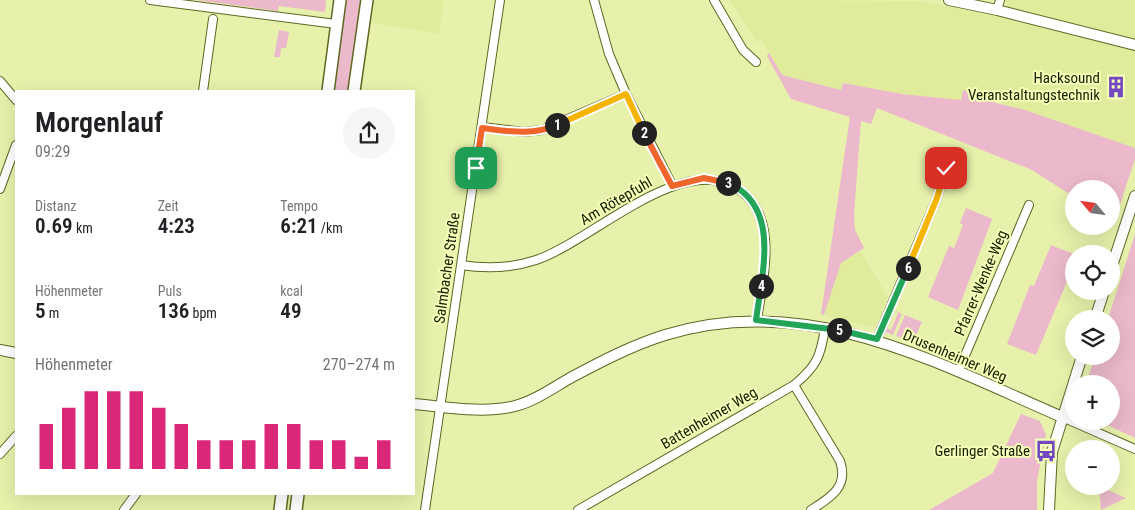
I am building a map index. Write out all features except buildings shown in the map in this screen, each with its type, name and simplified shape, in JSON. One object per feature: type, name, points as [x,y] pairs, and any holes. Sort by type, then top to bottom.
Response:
[{"type":"main road","points":[[328,90],[340,0]]},
{"type":"main road","points":[[354,90],[366,0]]},
{"type":"main road","points":[[280,510],[282,495]]},
{"type":"main road","points":[[296,510],[298,495]]},
{"type":"street","points":[[150,0],[336,24]]},
{"type":"street","name":"Salmbacher Straße","points":[[425,510],[500,0]]},
{"type":"street","points":[[594,0],[609,54],[626,94],[672,186]]},
{"type":"street","points":[[714,0],[744,50],[756,62]]},
{"type":"street","points":[[949,0],[999,5],[1135,45]]},
{"type":"street","points":[[202,90],[213,19]]},
{"type":"street","points":[[0,81],[15,99]]},
{"type":"street","points":[[482,128],[512,132],[542,130],[626,94]]},
{"type":"street","points":[[0,189],[15,148]]},
{"type":"street","points":[[877,339],[937,198],[946,168]]},
{"type":"street","name":"Am Rötepfuhl","points":[[461,265],[492,268],[536,260],[559,250],[672,186],[697,179],[719,180],[738,189],[753,204],[763,227],[765,250],[756,320]]},
{"type":"street","points":[[1119,245],[1135,196]]},
{"type":"street","name":"Pfarrer-Wenke-Weg","points":[[958,372],[1029,205]]},
{"type":"street","name":"Drusenheimer Weg","points":[[415,404],[482,410],[517,406],[614,356],[666,335],[721,323],[756,320],[825,327],[877,339],[958,372],[1135,450]]},
{"type":"street","name":"Battenheimer Weg","points":[[578,510],[794,385],[816,364],[821,353],[825,327]]},
{"type":"street","points":[[0,350],[15,353]]},
{"type":"street","points":[[1049,510],[1052,452],[1079,365]]},
{"type":"street","points":[[794,385],[840,461],[844,471],[843,480],[835,494],[810,510]]},
{"type":"street","points":[[0,454],[15,437]]},
{"type":"street","points":[[124,510],[135,495]]},
{"type":"shaded area","points":[[196,0],[326,0],[325,12],[279,6],[278,11]]},
{"type":"shaded area","points":[[346,0],[362,0],[350,90],[334,90]]},
{"type":"shaded area","points":[[375,0],[444,0],[439,34],[372,23]]},
{"type":"shaded area","points":[[730,0],[919,1],[986,14],[1135,51],[1135,148],[963,90],[961,100],[903,94],[844,83],[841,90],[782,75],[761,40],[757,42]]},
{"type":"shaded area","points":[[1005,0],[1135,0],[1135,40],[1012,9],[1008,7]]},
{"type":"shaded area","points":[[279,30],[289,32],[286,48],[281,48],[280,57],[274,57]]},
{"type":"shaded area","points":[[769,53],[782,75],[841,90],[843,83],[902,94],[961,100],[963,90],[996,103],[1025,110],[1135,148],[1135,159],[1120,205],[1120,180],[1065,180],[1065,191],[1032,170],[877,108],[871,124],[861,121],[854,214],[855,230],[864,248],[841,263],[824,315],[821,314],[850,117],[791,99],[767,56]]},
{"type":"shaded area","points":[[966,208],[992,219],[958,310],[928,297],[949,246],[954,248],[963,225],[960,223]]},
{"type":"shaded area","points":[[1135,234],[1135,438],[1118,430],[1120,430],[1120,375],[1089,375],[1092,365],[1120,365],[1120,310],[1111,310],[1114,300],[1120,300],[1120,281]]},
{"type":"shaded area","points":[[1051,245],[1065,250],[1065,286],[1036,355],[1007,344],[1030,285],[1034,286]]},
{"type":"shaded area","points":[[860,251],[888,297],[875,328],[824,315],[841,262]]},
{"type":"shaded area","points":[[894,310],[902,314],[893,335],[884,331],[886,328],[891,330],[898,313]]},
{"type":"shaded area","points":[[905,315],[922,322],[913,342],[896,336]]},
{"type":"shaded area","points":[[1021,414],[1040,421],[1046,435],[1037,481],[1037,510],[929,510],[993,473]]},
{"type":"shaded area","points":[[1100,495],[1119,495],[1126,498],[1101,510]]},
{"type":"place","name":"Hacksound Veranstaltungstechnik","points":[[1116,87]]},
{"type":"place","name":"Gerlinger Straße","points":[[1046,451]]},
{"type":"route","points":[[476,168],[482,128],[512,132],[534,132],[560,124],[626,94],[638,122],[672,186],[704,178],[719,180],[742,191],[757,210],[763,227],[765,250],[764,270],[756,320],[825,327],[877,339],[937,198],[946,168]]}]
